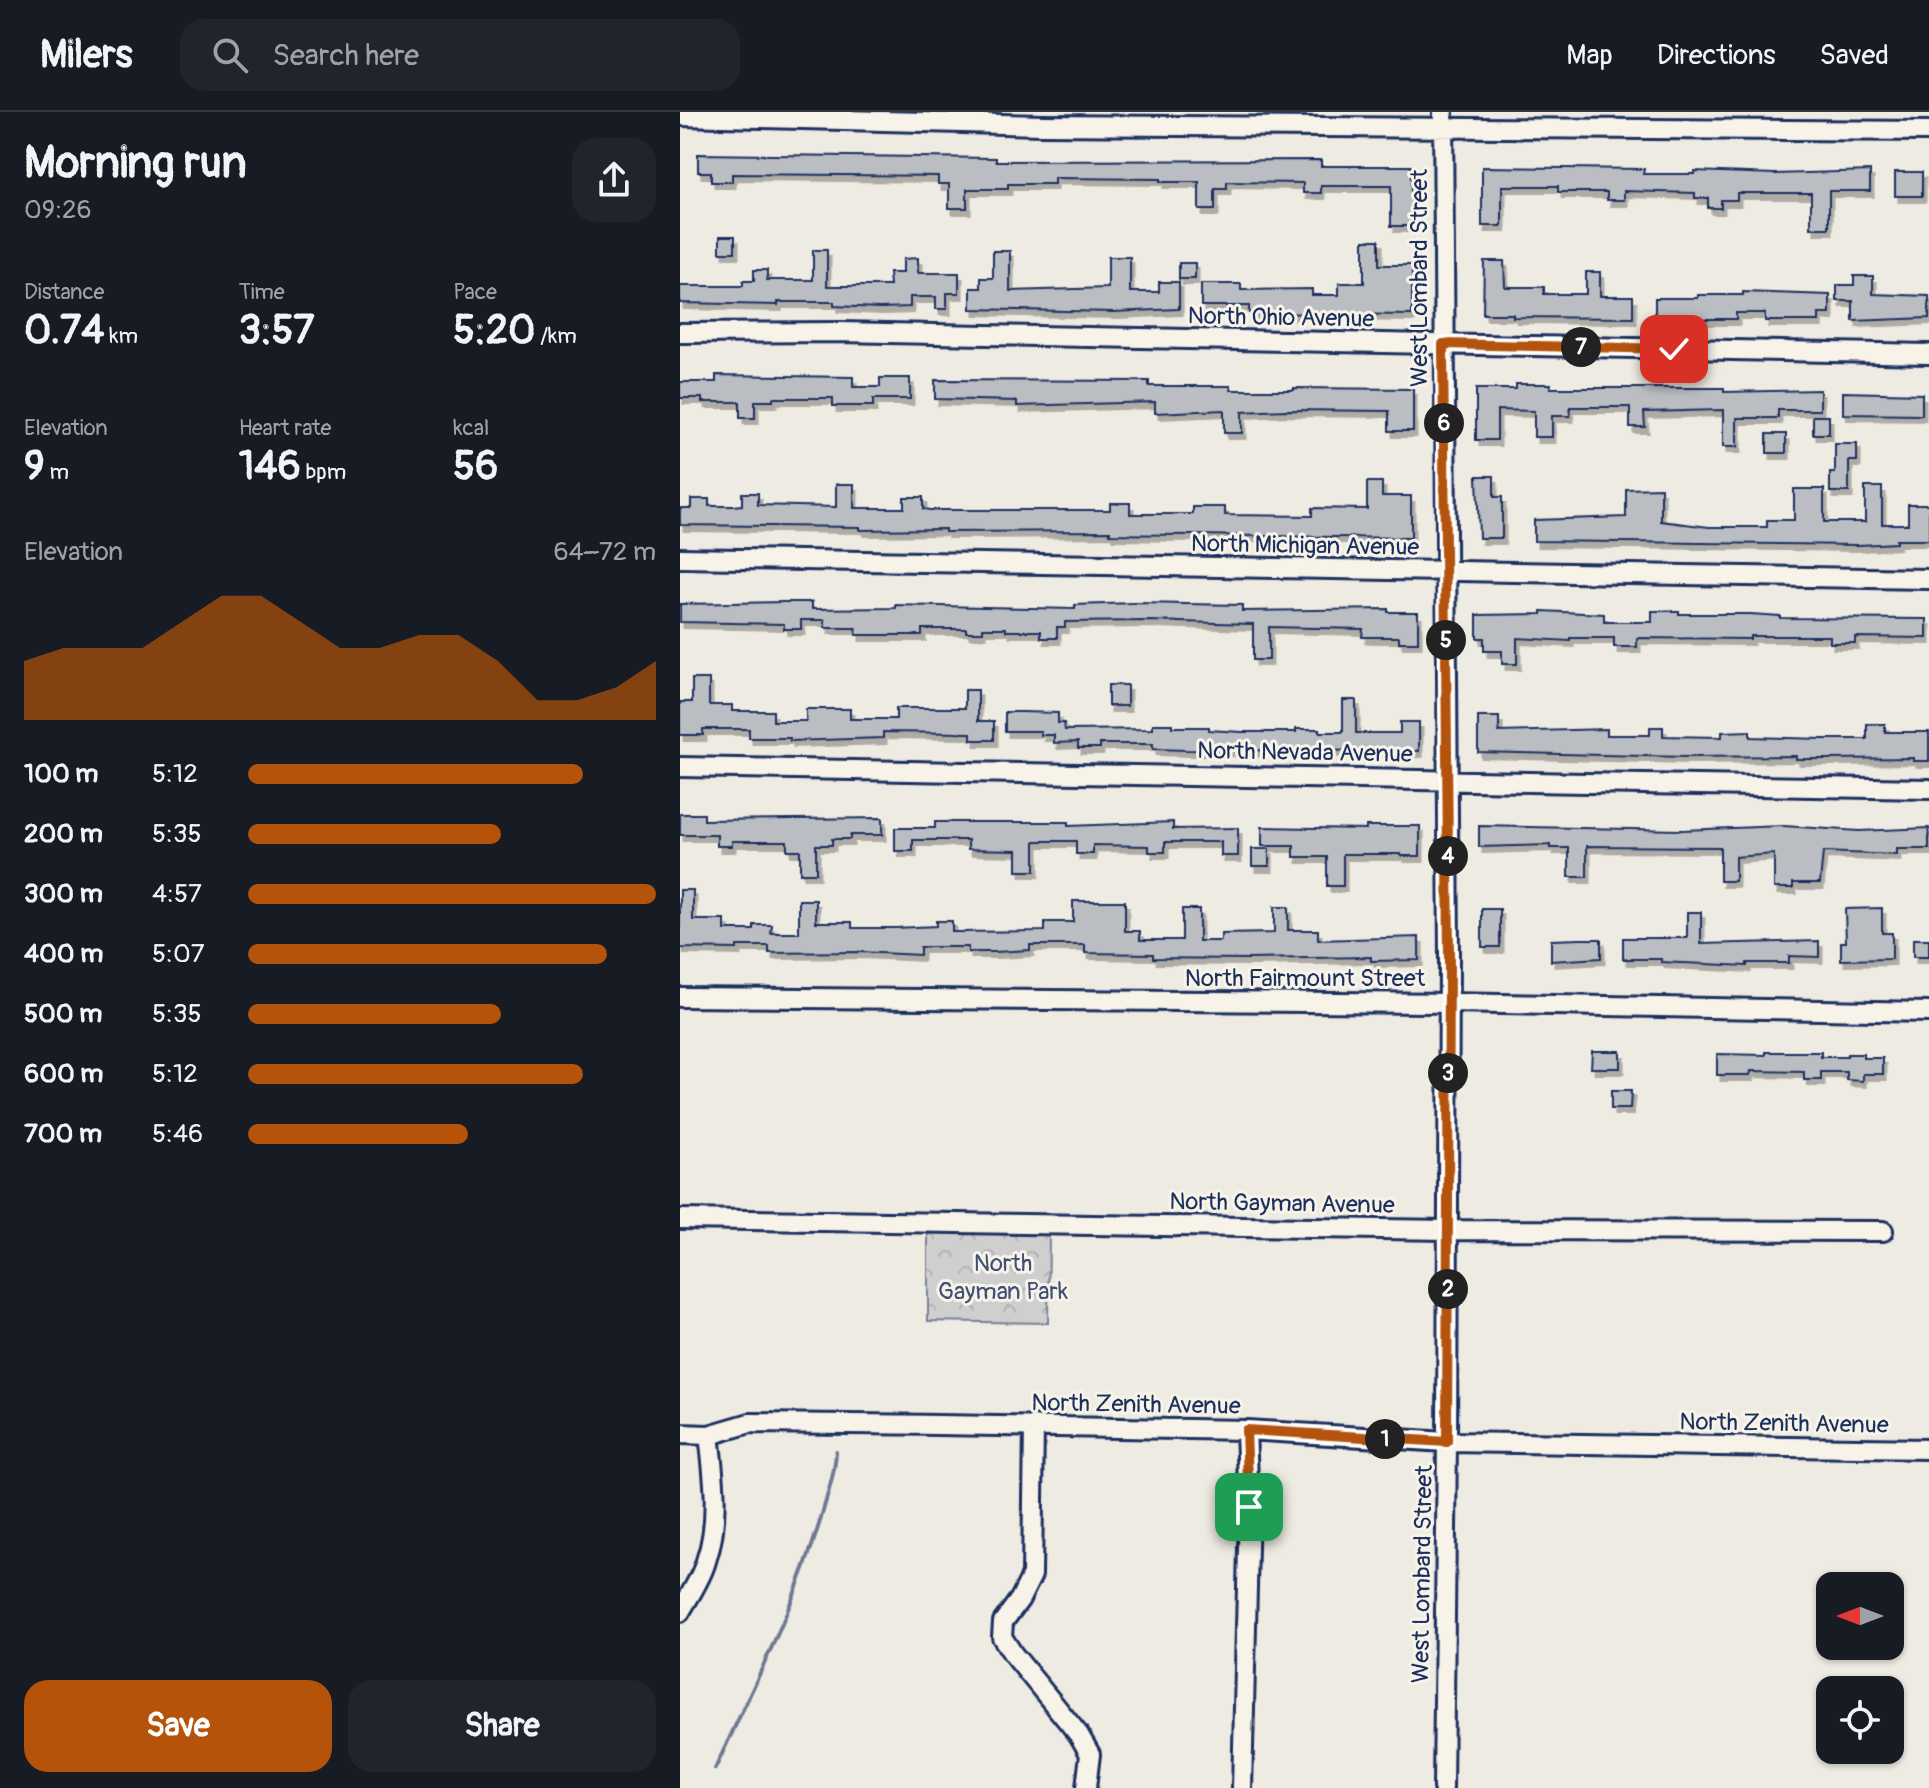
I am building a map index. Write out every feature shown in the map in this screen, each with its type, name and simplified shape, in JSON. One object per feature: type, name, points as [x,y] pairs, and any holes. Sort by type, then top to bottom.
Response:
[{"type":"street","points":[[687,115],[1443,121],[1929,131]]},
{"type":"street","name":"West Lombard Street","points":[[1443,121],[1448,779],[1443,1788]]},
{"type":"street","name":"North Ohio Avenue","points":[[680,333],[856,332],[1929,354]]},
{"type":"street","name":"North Michigan Avenue","points":[[680,558],[1929,579]]},
{"type":"street","name":"North Nevada Avenue","points":[[680,767],[1929,789]]},
{"type":"street","name":"North Fairmount Street","points":[[680,997],[1448,1003],[1929,1012]]},
{"type":"street","name":"North Gayman Avenue","points":[[680,1219],[1448,1230],[1883,1231]]},
{"type":"street","name":"North Zenith Avenue","points":[[680,1434],[709,1435],[750,1423],[1034,1426],[1246,1430],[1447,1442],[1929,1449]]},
{"type":"street","points":[[1034,1426],[1032,1575],[1003,1622],[1002,1637],[1079,1735],[1090,1754],[1086,1788]]},
{"type":"street","points":[[1242,1788],[1249,1507],[1246,1430]]},
{"type":"street","points":[[680,1612],[707,1561],[714,1520],[714,1477],[709,1435]]},
{"type":"green space","name":"North Gayman Park","points":[[928,1228],[1049,1233],[1048,1323],[928,1321]]},
{"type":"building","points":[[698,154],[996,158],[996,161],[1321,160],[1321,166],[1411,166],[1411,226],[1391,226],[1391,186],[1321,186],[1321,193],[1303,193],[1303,183],[1227,182],[1227,189],[1215,189],[1215,210],[1199,210],[1199,182],[1054,178],[1054,184],[1008,184],[1008,189],[967,189],[967,208],[949,208],[949,184],[938,184],[938,176],[732,174],[732,182],[711,182],[711,172],[698,172]]},
{"type":"building","points":[[1482,167],[1644,169],[1643,174],[1870,171],[1870,191],[1829,191],[1829,228],[1811,228],[1811,193],[1737,193],[1737,200],[1721,200],[1721,208],[1708,208],[1708,198],[1695,198],[1695,193],[1624,191],[1624,200],[1607,200],[1607,192],[1558,192],[1558,186],[1502,186],[1502,226],[1482,226]]},
{"type":"building","points":[[1895,172],[1922,172],[1922,196],[1895,196]]},
{"type":"building","points":[[720,236],[735,236],[735,252],[720,252]]},
{"type":"building","points":[[1364,240],[1379,240],[1379,265],[1412,265],[1412,315],[1249,313],[1249,306],[1201,306],[1201,284],[1241,284],[1241,290],[1312,289],[1312,295],[1339,295],[1339,283],[1364,283]]},
{"type":"building","points":[[813,250],[827,250],[827,286],[890,286],[889,273],[903,273],[903,259],[918,258],[918,273],[959,273],[959,293],[947,293],[947,309],[936,309],[936,297],[910,297],[910,307],[880,308],[834,306],[834,302],[778,302],[778,305],[680,303],[680,286],[743,286],[743,281],[754,281],[754,270],[767,270],[767,280],[813,280]]},
{"type":"building","points":[[993,251],[1010,251],[1010,291],[1108,288],[1108,257],[1130,257],[1130,292],[1159,292],[1159,282],[1179,282],[1179,309],[1114,312],[971,309],[971,288],[981,288],[981,278],[993,278]]},
{"type":"building","points":[[1484,261],[1504,261],[1505,287],[1544,287],[1544,294],[1586,294],[1586,272],[1600,272],[1600,296],[1633,296],[1633,318],[1483,314]]},
{"type":"building","points":[[1179,263],[1195,263],[1195,279],[1179,279]]},
{"type":"building","points":[[1854,276],[1873,276],[1873,294],[1929,296],[1929,318],[1853,321],[1853,301],[1837,301],[1837,285],[1854,285]]},
{"type":"building","points":[[1743,292],[1830,295],[1830,314],[1819,314],[1819,321],[1765,321],[1765,313],[1736,313],[1736,319],[1655,319],[1655,298],[1743,295]]},
{"type":"building","points":[[716,375],[853,377],[853,387],[880,387],[880,378],[910,378],[910,399],[873,399],[873,406],[833,406],[833,398],[773,398],[773,401],[755,401],[755,418],[740,418],[740,402],[702,402],[702,398],[680,398],[680,382],[716,382]]},
{"type":"building","points":[[935,380],[1149,381],[1149,386],[1231,386],[1231,390],[1413,389],[1413,431],[1389,431],[1389,411],[1286,410],[1242,412],[1242,433],[1224,433],[1224,410],[1155,413],[1155,402],[1017,406],[1017,401],[935,399]]},
{"type":"building","points":[[1516,384],[1551,384],[1550,388],[1724,388],[1724,392],[1820,390],[1820,410],[1778,410],[1778,418],[1737,418],[1737,447],[1723,447],[1723,410],[1644,412],[1645,427],[1630,427],[1630,407],[1570,407],[1570,416],[1552,416],[1552,437],[1534,437],[1534,411],[1497,410],[1497,440],[1476,440],[1476,389],[1516,389]]},
{"type":"building","points":[[1843,392],[1922,394],[1922,415],[1843,414]]},
{"type":"building","points":[[1813,416],[1829,416],[1829,434],[1813,434]]},
{"type":"building","points":[[1767,434],[1786,434],[1786,453],[1767,453]]},
{"type":"building","points":[[1835,444],[1857,444],[1857,461],[1849,461],[1849,492],[1830,492],[1830,473],[1835,473]]},
{"type":"building","points":[[1477,476],[1494,476],[1494,497],[1502,497],[1502,538],[1479,538]]},
{"type":"building","points":[[1367,482],[1382,482],[1382,496],[1411,496],[1411,538],[680,525],[680,508],[691,508],[691,499],[709,499],[709,506],[733,506],[742,505],[742,493],[758,493],[758,505],[836,507],[836,484],[854,484],[854,508],[904,508],[904,497],[923,497],[923,509],[930,510],[1110,510],[1110,503],[1130,503],[1130,514],[1193,514],[1193,507],[1225,507],[1225,515],[1312,516],[1312,508],[1367,509]]},
{"type":"building","points":[[1865,487],[1882,487],[1882,524],[1908,524],[1908,504],[1929,504],[1929,540],[1859,545],[1534,541],[1534,520],[1626,517],[1626,489],[1661,488],[1661,521],[1709,527],[1767,527],[1767,520],[1794,520],[1794,489],[1824,489],[1824,522],[1865,522]]},
{"type":"building","points":[[812,602],[812,609],[896,608],[896,605],[1075,609],[1075,605],[1135,603],[1242,605],[1242,611],[1388,609],[1388,612],[1418,612],[1418,642],[1399,642],[1399,637],[1362,637],[1363,629],[1269,627],[1269,660],[1253,660],[1253,624],[1065,622],[1065,627],[1057,627],[1057,638],[1041,638],[1041,631],[1006,631],[1006,628],[983,628],[983,632],[922,629],[922,635],[856,635],[856,628],[825,628],[825,620],[801,620],[801,629],[784,629],[784,624],[680,622],[680,604]]},
{"type":"building","points":[[1542,611],[1604,614],[1604,622],[1652,622],[1652,611],[1780,618],[1927,619],[1927,638],[1855,637],[1855,643],[1830,643],[1830,636],[1637,638],[1637,647],[1614,647],[1614,638],[1570,638],[1570,641],[1517,638],[1517,664],[1502,664],[1502,651],[1484,651],[1484,638],[1477,638],[1477,615],[1542,614]]},
{"type":"building","points":[[692,679],[709,679],[709,705],[732,705],[732,711],[773,711],[773,721],[806,721],[806,709],[850,709],[850,719],[896,719],[896,708],[965,708],[965,690],[978,690],[978,721],[994,721],[994,740],[971,740],[971,733],[883,732],[883,738],[790,741],[790,738],[749,738],[749,729],[703,729],[703,735],[680,735],[680,702],[692,702]]},
{"type":"building","points":[[1108,685],[1127,685],[1127,706],[1108,706]]},
{"type":"building","points":[[1343,700],[1356,700],[1356,733],[1400,733],[1400,722],[1419,722],[1419,751],[1186,750],[1153,749],[1153,744],[1100,744],[1100,748],[1078,748],[1078,742],[1054,743],[1054,735],[1041,735],[1041,731],[1005,731],[1005,712],[1022,712],[1058,713],[1058,723],[1064,723],[1065,730],[1153,729],[1153,724],[1172,724],[1172,727],[1209,727],[1209,730],[1242,732],[1319,729],[1319,732],[1343,732]]},
{"type":"building","points":[[1478,717],[1499,717],[1499,732],[1607,729],[1607,735],[1650,735],[1650,727],[1663,727],[1663,736],[1722,737],[1722,732],[1750,731],[1750,737],[1823,739],[1867,739],[1867,724],[1885,724],[1885,732],[1929,732],[1929,761],[1913,761],[1913,758],[1796,759],[1796,756],[1478,752]]},
{"type":"building","points":[[680,814],[704,814],[704,820],[882,818],[882,835],[850,835],[850,839],[832,839],[832,845],[816,845],[816,873],[800,873],[800,850],[787,850],[787,841],[732,841],[732,846],[717,846],[717,835],[680,835]]},
{"type":"building","points":[[935,822],[1068,822],[1068,826],[1173,822],[1173,829],[1238,828],[1238,856],[1221,856],[1221,842],[1165,842],[1165,852],[1149,852],[1149,846],[1093,845],[1093,854],[1076,854],[1076,841],[1035,841],[1035,871],[1017,871],[1017,850],[968,849],[968,840],[913,840],[913,851],[895,851],[895,828],[935,828]]},
{"type":"building","points":[[1366,826],[1420,826],[1420,856],[1343,854],[1343,886],[1327,886],[1327,857],[1294,857],[1294,846],[1262,846],[1262,827],[1366,829]]},
{"type":"building","points":[[1479,826],[1681,830],[1784,826],[1859,831],[1929,828],[1929,849],[1897,849],[1897,855],[1823,852],[1820,883],[1793,883],[1793,888],[1774,888],[1774,854],[1735,857],[1735,881],[1720,881],[1720,847],[1587,846],[1587,877],[1569,877],[1569,848],[1550,848],[1550,845],[1479,847]]},
{"type":"building","points":[[1252,849],[1269,849],[1269,866],[1252,866]]},
{"type":"building","points":[[680,890],[693,890],[693,920],[725,920],[725,930],[754,930],[754,925],[772,925],[771,933],[799,933],[799,900],[816,900],[816,922],[852,922],[852,928],[896,928],[936,926],[936,921],[952,921],[952,932],[1045,931],[1045,922],[1073,922],[1073,901],[1125,901],[1125,931],[1140,931],[1140,940],[1182,940],[1182,909],[1199,909],[1199,941],[1221,941],[1221,934],[1274,933],[1274,907],[1288,907],[1288,930],[1318,930],[1318,940],[1419,937],[1419,960],[1371,961],[1371,957],[1153,958],[1153,954],[1085,953],[1085,945],[1030,945],[1030,950],[995,952],[968,952],[968,947],[920,947],[920,955],[769,953],[769,946],[680,948]]},
{"type":"building","points":[[1882,908],[1882,933],[1892,933],[1892,959],[1841,960],[1841,942],[1846,942],[1845,909]]},
{"type":"building","points":[[1482,909],[1500,909],[1500,947],[1482,947]]},
{"type":"building","points":[[1687,912],[1701,912],[1701,944],[1819,941],[1819,957],[1789,956],[1789,963],[1747,963],[1747,966],[1623,959],[1623,938],[1687,938]]},
{"type":"building","points":[[1601,939],[1601,958],[1551,961],[1551,940]]},
{"type":"building","points":[[1913,939],[1929,939],[1929,957],[1913,957]]},
{"type":"building","points":[[1592,1051],[1620,1051],[1620,1068],[1591,1068]]},
{"type":"building","points":[[1766,1052],[1821,1052],[1821,1057],[1863,1054],[1863,1058],[1883,1058],[1883,1074],[1863,1074],[1863,1081],[1847,1080],[1847,1072],[1821,1072],[1821,1080],[1804,1080],[1804,1072],[1751,1071],[1750,1075],[1717,1075],[1717,1054],[1766,1055]]},
{"type":"building","points":[[1611,1091],[1631,1091],[1630,1109],[1611,1109]]},
{"type":"waterway","points":[[715,1769],[799,1582],[828,1493],[836,1451]]},
{"type":"route","points":[[1249,1507],[1246,1430],[1447,1442],[1449,956],[1443,344],[1674,349]]}]
